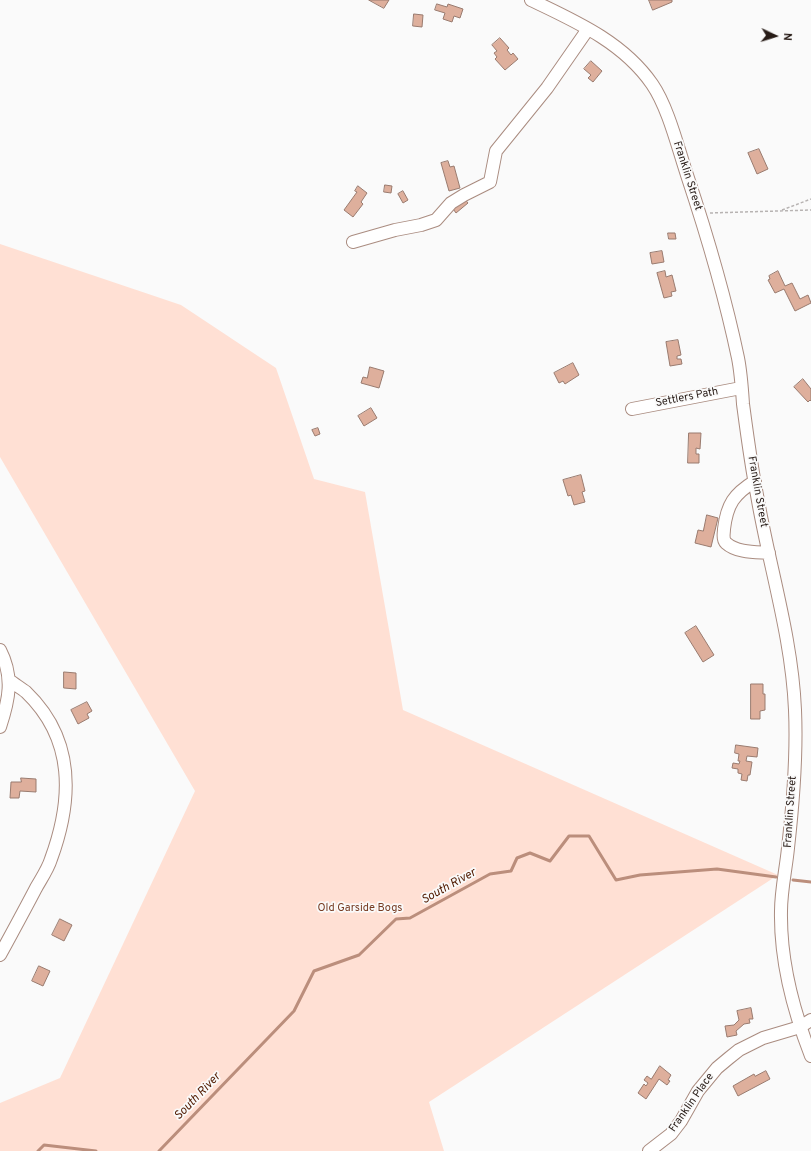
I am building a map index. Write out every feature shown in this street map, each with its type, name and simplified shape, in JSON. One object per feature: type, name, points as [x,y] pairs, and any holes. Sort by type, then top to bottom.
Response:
[{"type":"street","name":"Franklin Street","points":[[531,0],[576,21],[621,50],[639,67],[659,96],[670,123],[702,220],[738,360],[754,481],[786,640],[795,709],[796,744],[791,825],[781,908],[781,927],[786,978],[800,1027],[811,1056]]},
{"type":"street","points":[[353,242],[436,220],[451,203],[490,182],[496,151],[547,88],[588,29]]},
{"type":"street","name":"Settlers Path","points":[[632,408],[742,388]]},
{"type":"street","points":[[754,481],[742,489],[733,499],[726,515],[723,538],[726,543],[744,551],[769,553]]},
{"type":"street","points":[[0,650],[9,680],[8,701],[0,727]]},
{"type":"street","points":[[0,956],[51,860],[64,813],[66,796],[66,769],[60,742],[42,711],[26,692],[9,680]]},
{"type":"street","name":"Franklin Place","points":[[649,1151],[671,1134],[681,1121],[702,1085],[728,1058],[739,1050],[763,1038],[800,1027],[811,1020]]},
{"type":"path","points":[[780,211],[811,199]]},
{"type":"path","points":[[710,213],[811,210]]},
{"type":"green space","name":"Old Garside Bogs","points":[[0,244],[181,305],[276,368],[314,479],[365,492],[403,710],[778,875],[429,1102],[444,1151],[0,1151],[0,1103],[60,1078],[195,791],[0,457]]},
{"type":"building","points":[[369,0],[389,0],[384,8]]},
{"type":"building","points":[[649,0],[672,0],[672,2],[653,10]]},
{"type":"building","points":[[437,4],[447,7],[448,4],[463,9],[460,18],[454,16],[452,22],[443,19],[445,13],[435,10]]},
{"type":"building","points":[[414,14],[423,15],[422,27],[413,26]]},
{"type":"building","points":[[500,38],[509,48],[507,50],[511,55],[513,53],[518,59],[505,70],[495,59],[497,57],[494,53],[497,51],[492,45]]},
{"type":"building","points":[[591,61],[602,71],[593,82],[588,78],[591,75],[584,69]]},
{"type":"building","points":[[759,149],[768,169],[757,174],[748,153]]},
{"type":"building","points":[[448,161],[450,167],[454,166],[460,188],[449,191],[441,163]]},
{"type":"building","points":[[385,185],[392,186],[391,193],[384,192]]},
{"type":"building","points":[[358,186],[367,193],[361,202],[363,204],[353,217],[344,210],[357,192],[355,191]]},
{"type":"building","points":[[403,191],[408,200],[403,203],[398,194]]},
{"type":"building","points":[[462,196],[468,203],[456,213],[451,206]]},
{"type":"building","points":[[668,233],[675,233],[676,239],[669,239]]},
{"type":"building","points":[[662,251],[664,262],[652,264],[650,253]]},
{"type":"building","points":[[665,271],[666,277],[672,275],[676,291],[671,292],[672,296],[664,298],[657,273]]},
{"type":"building","points":[[778,271],[785,286],[792,283],[800,299],[808,295],[811,303],[795,311],[784,289],[775,293],[768,280],[770,279],[769,276]]},
{"type":"building","points":[[678,340],[681,355],[677,356],[677,359],[681,359],[682,364],[670,366],[666,342]]},
{"type":"building","points":[[573,363],[579,375],[565,384],[563,381],[559,383],[554,373]]},
{"type":"building","points":[[370,367],[384,371],[379,388],[361,383],[363,377],[367,378]]},
{"type":"building","points":[[803,379],[811,389],[811,401],[810,400],[808,402],[794,387]]},
{"type":"building","points":[[371,408],[377,418],[364,426],[358,416]]},
{"type":"building","points":[[318,428],[320,434],[315,436],[312,430]]},
{"type":"building","points":[[689,433],[701,433],[700,449],[696,448],[696,454],[699,454],[699,463],[688,463]]},
{"type":"building","points":[[581,475],[585,491],[582,492],[585,502],[574,505],[571,495],[568,496],[563,480]]},
{"type":"building","points":[[707,515],[718,518],[711,547],[695,543],[698,530],[703,531]]},
{"type":"building","points":[[696,626],[714,655],[703,662],[685,633]]},
{"type":"building","points":[[64,672],[76,673],[76,689],[64,688]]},
{"type":"building","points":[[751,684],[763,684],[763,694],[765,694],[765,710],[760,711],[760,719],[751,719]]},
{"type":"building","points":[[87,702],[92,711],[87,714],[89,718],[78,724],[71,710]]},
{"type":"building","points":[[736,745],[758,748],[757,757],[747,756],[746,761],[752,762],[750,775],[748,775],[747,781],[741,780],[742,774],[738,773],[738,769],[732,768],[733,763],[739,764],[740,761],[738,761],[739,754],[735,753]]},
{"type":"building","points":[[21,778],[36,779],[36,792],[20,791],[19,798],[10,798],[11,782],[21,782]]},
{"type":"building","points":[[60,919],[72,925],[64,941],[52,935]]},
{"type":"building","points":[[39,966],[50,971],[43,986],[32,981]]},
{"type":"building","points":[[751,1008],[753,1019],[749,1019],[750,1023],[744,1024],[736,1031],[737,1035],[727,1037],[725,1026],[734,1025],[739,1020],[737,1011]]},
{"type":"building","points":[[660,1066],[671,1075],[668,1080],[670,1081],[667,1085],[659,1079],[646,1099],[638,1093],[644,1084],[646,1086],[648,1083],[644,1080],[647,1076],[651,1079]]},
{"type":"building","points":[[766,1071],[770,1079],[738,1096],[733,1086],[754,1074],[755,1076]]},
{"type":"waterway","name":"South River","points":[[159,1151],[294,1011],[314,971],[359,955],[396,919],[410,918],[490,874],[511,871],[517,858],[530,853],[550,861],[569,836],[589,836],[616,880],[640,875],[717,869],[776,877]]},
{"type":"waterway","name":"South River","points":[[793,880],[811,882]]},
{"type":"waterway","name":"South River","points":[[38,1151],[44,1145],[96,1151]]}]
